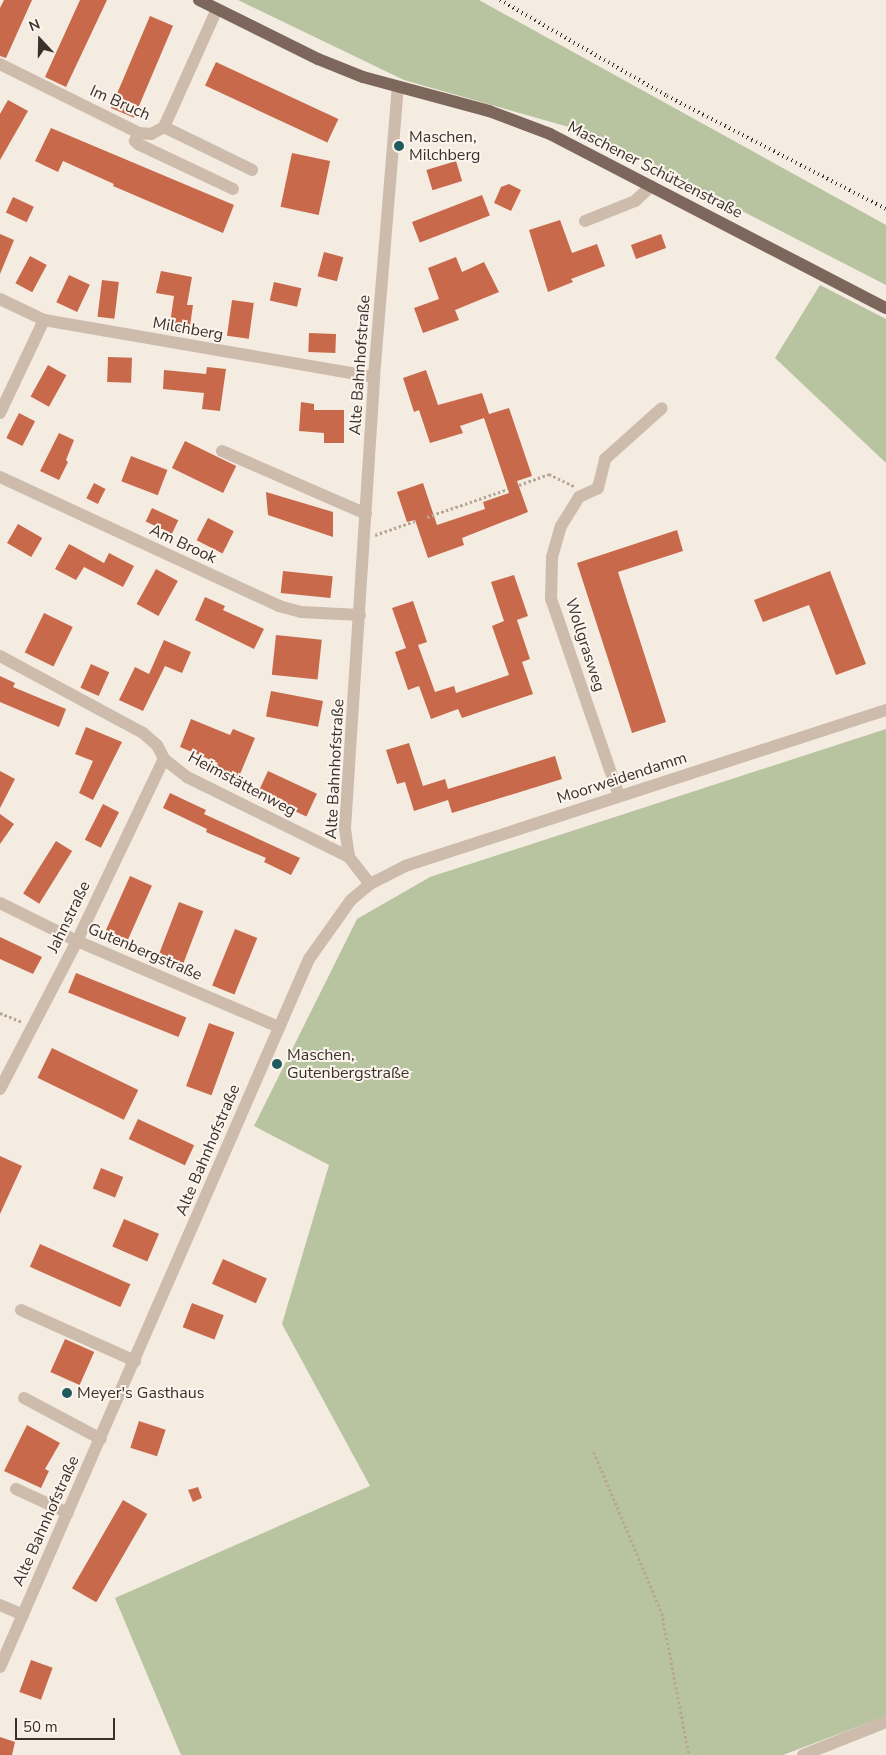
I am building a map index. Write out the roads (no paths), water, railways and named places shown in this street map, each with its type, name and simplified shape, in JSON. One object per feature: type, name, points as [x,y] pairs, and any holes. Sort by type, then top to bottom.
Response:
[{"type":"main road","points":[[199,0],[318,59],[398,87]]},
{"type":"main road","name":"Maschener Schützenstraße","points":[[398,87],[455,100],[522,123],[651,186],[886,308]]},
{"type":"street","name":"Im Bruch","points":[[0,64],[138,133],[151,134],[164,127],[218,9]]},
{"type":"street","name":"Alte Bahnhofstraße","points":[[0,1667],[309,959],[327,930],[351,900],[370,884],[348,857],[345,828],[374,377],[398,87]]},
{"type":"street","points":[[164,127],[252,170]]},
{"type":"street","points":[[138,133],[135,141],[138,144],[233,189]]},
{"type":"street","points":[[585,221],[634,200],[651,186]]},
{"type":"street","name":"Milchberg","points":[[0,299],[44,320],[374,377]]},
{"type":"street","points":[[0,413],[44,320]]},
{"type":"street","name":"Wollgrasweg","points":[[619,796],[551,599],[552,557],[561,526],[579,497],[598,488],[605,459],[662,408]]},
{"type":"street","points":[[222,451],[366,514]]},
{"type":"street","name":"Am Brook","points":[[0,477],[279,606],[301,612],[360,615]]},
{"type":"street","name":"Heimstättenweg","points":[[0,656],[144,733],[157,745],[164,759],[187,777],[348,857]]},
{"type":"street","name":"Moorweidendamm","points":[[370,884],[405,866],[886,710]]},
{"type":"street","name":"Jahnstraße","points":[[0,1089],[31,1026],[77,942],[164,759]]},
{"type":"street","name":"Gutenbergstraße","points":[[0,902],[77,942],[279,1026]]},
{"type":"street","points":[[21,1310],[135,1361]]},
{"type":"street","points":[[24,1398],[101,1439]]},
{"type":"street","points":[[16,1489],[68,1513]]},
{"type":"street","points":[[0,1605],[23,1615]]},
{"type":"street","points":[[803,1755],[886,1722]]},
{"type":"railway","points":[[500,0],[667,96],[886,209]]},
{"type":"place","name":"Maschen, Milchberg","points":[[399,146]]},
{"type":"place","name":"Maschen, Gutenbergstraße","points":[[277,1064]]},
{"type":"place","name":"Meyer's Gasthaus","points":[[67,1393]]}]
